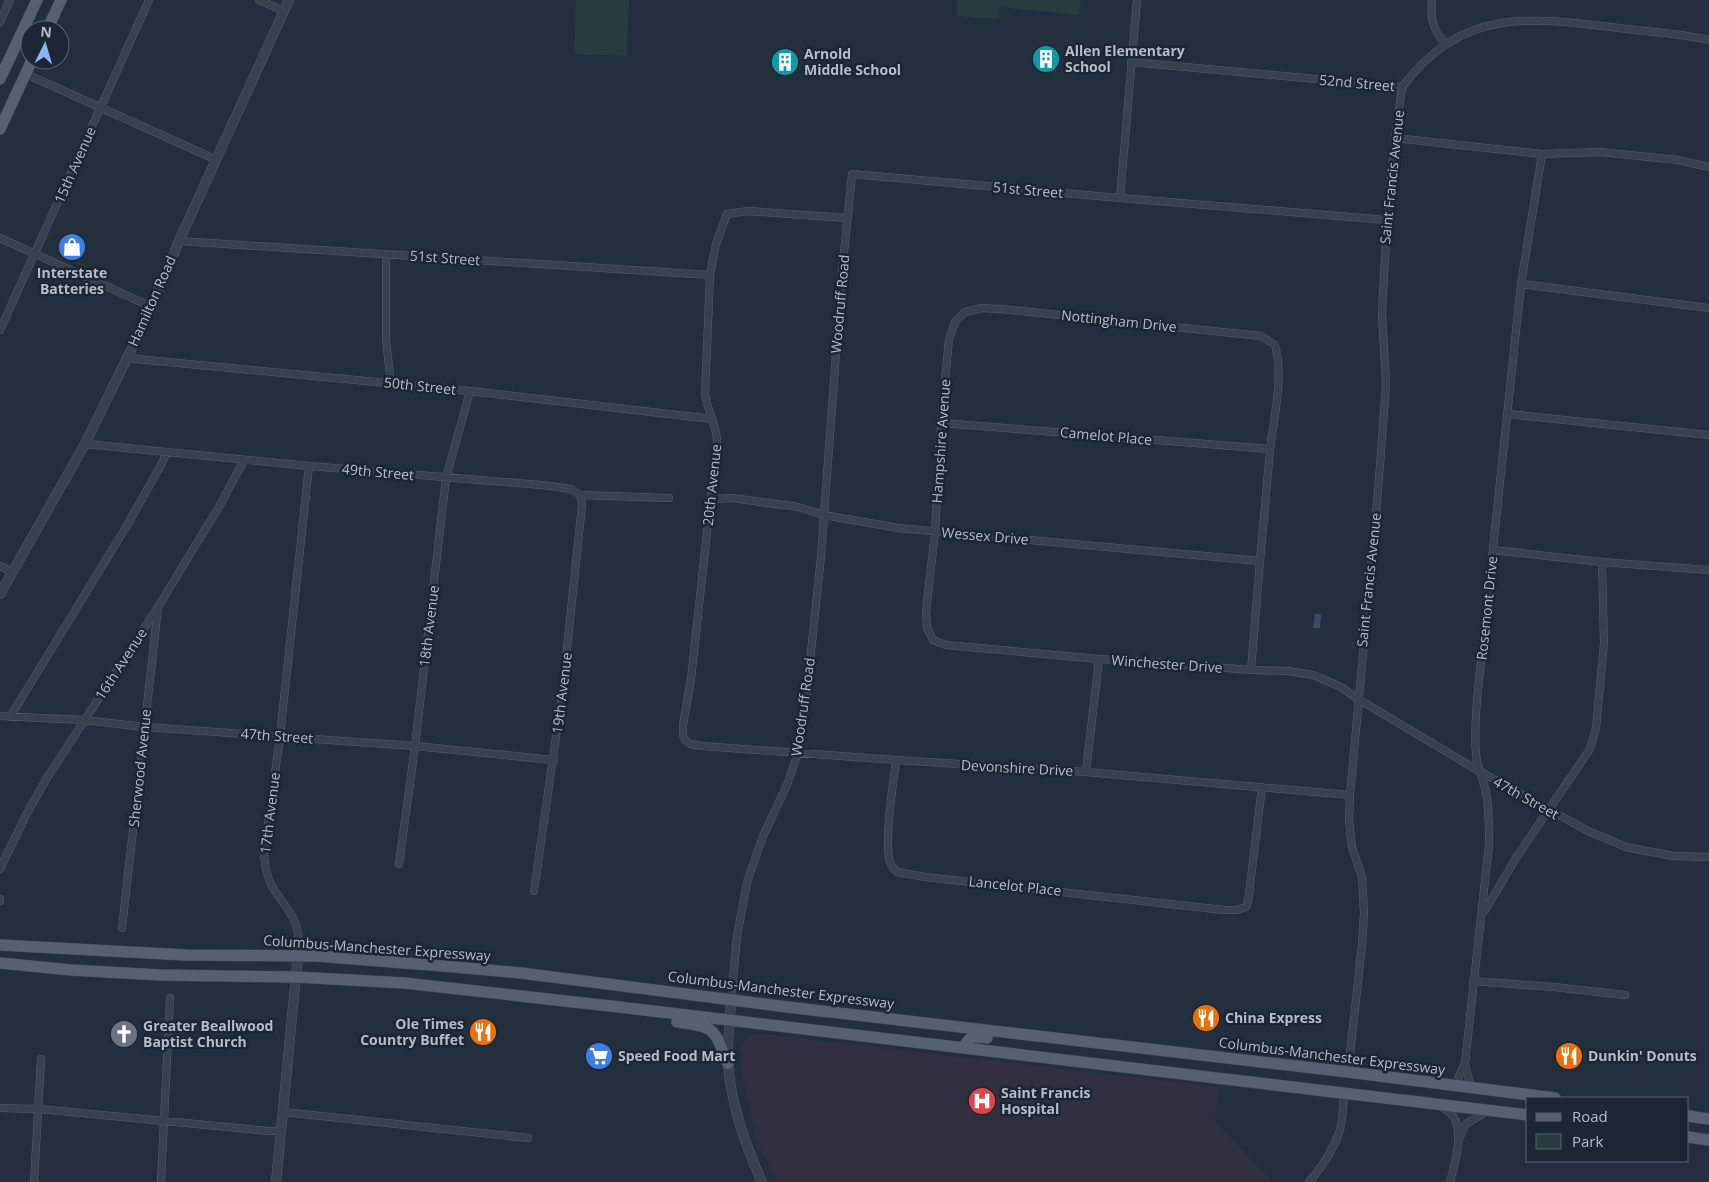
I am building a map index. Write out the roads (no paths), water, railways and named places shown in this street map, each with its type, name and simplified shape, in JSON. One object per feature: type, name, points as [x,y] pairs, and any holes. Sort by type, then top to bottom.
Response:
[{"type":"main road","points":[[0,79],[4,62],[37,0]]},
{"type":"main road","points":[[52,20],[61,0]]},
{"type":"main road","points":[[0,129],[28,70]]},
{"type":"main road","name":"Columbus-Manchester Expressway","points":[[0,945],[186,955],[298,956],[405,962],[511,972],[1547,1097]]},
{"type":"main road","points":[[0,963],[71,970],[160,975],[296,977],[404,983],[656,1011],[1526,1116]]},
{"type":"main road","points":[[656,1011],[668,1020],[703,1025],[711,1030],[716,1035],[728,1064]]},
{"type":"main road","points":[[963,1048],[972,1036],[1029,1041],[1044,1037]]},
{"type":"main road","points":[[1689,1116],[1709,1119]]},
{"type":"main road","points":[[1689,1137],[1709,1140]]},
{"type":"street","points":[[0,22],[10,0]]},
{"type":"street","name":"15th Avenue","points":[[0,330],[36,254],[149,0]]},
{"type":"street","points":[[259,0],[284,11]]},
{"type":"street","name":"Hamilton Road","points":[[0,594],[86,444],[152,307],[179,241],[289,0]]},
{"type":"street","points":[[1120,198],[1137,0]]},
{"type":"street","points":[[1432,0],[1432,23],[1435,31],[1445,44]]},
{"type":"street","name":"52nd Street","points":[[1131,62],[1402,87],[1420,65],[1445,44],[1486,26],[1519,21],[1581,23],[1709,40]]},
{"type":"street","points":[[26,74],[217,160]]},
{"type":"street","name":"Saint Francis Avenue","points":[[1348,1072],[1364,913],[1362,877],[1352,847],[1349,820],[1350,795],[1386,385],[1382,313],[1394,138],[1402,87]]},
{"type":"street","points":[[1394,138],[1542,154],[1600,152],[1678,160],[1709,167]]},
{"type":"street","name":"Rosemont Drive","points":[[1455,1085],[1465,1063],[1489,844],[1489,817],[1486,791],[1479,771],[1476,754],[1475,725],[1521,284],[1542,154]]},
{"type":"street","name":"51st Street","points":[[847,218],[852,174],[1387,220]]},
{"type":"street","name":"20th Avenue","points":[[686,740],[683,735],[683,725],[691,680],[717,441],[717,430],[707,408],[705,394],[710,274],[720,232],[727,214],[736,212],[748,211],[847,218]]},
{"type":"street","name":"Woodruff Road","points":[[762,1182],[740,1130],[728,1064],[736,937],[747,882],[763,836],[787,785],[798,754],[805,710],[821,556],[847,218]]},
{"type":"street","points":[[0,238],[152,307]]},
{"type":"street","name":"51st Street","points":[[179,241],[710,274]]},
{"type":"street","points":[[386,254],[386,340],[391,383]]},
{"type":"street","points":[[1521,284],[1709,308]]},
{"type":"street","name":"Nottingham Drive","points":[[948,351],[949,339],[955,322],[965,312],[981,308],[1261,336],[1275,345],[1279,360],[1270,449]]},
{"type":"street","name":"Hampshire Avenue","points":[[948,351],[941,423],[935,532],[926,612],[928,628],[933,640],[946,645],[970,647]]},
{"type":"street","name":"50th Street","points":[[126,358],[470,391],[712,418]]},
{"type":"street","name":"18th Avenue","points":[[399,864],[415,746],[446,478],[470,391]]},
{"type":"street","points":[[1508,414],[1709,435]]},
{"type":"street","name":"Camelot Place","points":[[941,423],[1270,449]]},
{"type":"street","name":"49th Street","points":[[86,444],[571,489],[580,495],[669,498]]},
{"type":"street","points":[[1251,670],[1270,449]]},
{"type":"street","points":[[10,717],[126,527],[167,452]]},
{"type":"street","name":"16th Avenue","points":[[0,869],[47,778],[158,607],[220,505],[244,460]]},
{"type":"street","name":"17th Avenue","points":[[276,1182],[299,942],[297,927],[291,914],[272,888],[265,866],[266,835],[280,736],[309,466]]},
{"type":"street","name":"19th Avenue","points":[[534,891],[554,760],[582,505],[580,495]]},
{"type":"street","name":"Wessex Drive","points":[[712,499],[732,498],[763,502],[898,528],[1260,561]]},
{"type":"street","points":[[1493,550],[1602,562],[1709,570]]},
{"type":"street","points":[[1482,915],[1516,858],[1590,749],[1596,728],[1604,643],[1602,562]]},
{"type":"street","points":[[0,566],[13,572]]},
{"type":"street","name":"Sherwood Avenue","points":[[122,928],[158,607]]},
{"type":"street","name":"Winchester Drive","points":[[970,647],[1099,659],[1288,671],[1313,676],[1342,687],[1358,699]]},
{"type":"street","points":[[1086,772],[1099,659]]},
{"type":"street","name":"47th Street","points":[[1358,699],[1479,771],[1588,831],[1626,847],[1673,856],[1709,857]]},
{"type":"street","name":"47th Street","points":[[0,716],[84,720],[145,728],[415,746],[554,760]]},
{"type":"street","name":"Devonshire Drive","points":[[686,740],[690,744],[702,746],[798,754],[1086,772],[1350,795]]},
{"type":"street","name":"Lancelot Place","points":[[896,760],[891,799],[889,853],[891,864],[896,872],[925,877],[1224,910],[1237,910],[1246,907],[1262,787]]},
{"type":"street","points":[[1474,981],[1625,995]]},
{"type":"street","points":[[161,1182],[170,998]]},
{"type":"street","points":[[34,1182],[41,1059]]},
{"type":"street","name":"Rosemont Drive","points":[[1465,1063],[1471,1087]]},
{"type":"street","points":[[1309,1182],[1319,1170],[1340,1130],[1344,1093]]},
{"type":"street","points":[[1440,1105],[1448,1111],[1456,1122],[1458,1144]]},
{"type":"street","points":[[0,1108],[39,1109],[268,1131],[281,1130]]},
{"type":"street","points":[[1450,1182],[1458,1144],[1466,1124],[1487,1111]]},
{"type":"street","points":[[283,1112],[528,1138]]},
{"type":"water","points":[[1315,614],[1321,614],[1320,628],[1313,628]]},
{"type":"place","name":"Allen Elementary School","points":[[1046,59]]},
{"type":"place","name":"Arnold Middle School","points":[[785,62]]},
{"type":"place","name":"Interstate Batteries","points":[[72,247]]},
{"type":"place","name":"China Express","points":[[1206,1018]]},
{"type":"place","name":"Ole Times Country Buffet","points":[[483,1032]]},
{"type":"place","name":"Greater Beallwood Baptist Church","points":[[124,1034]]},
{"type":"place","name":"Speed Food Mart","points":[[599,1056]]},
{"type":"place","name":"Dunkin' Donuts","points":[[1569,1056]]},
{"type":"place","name":"Saint Francis Hospital","points":[[982,1101]]}]
